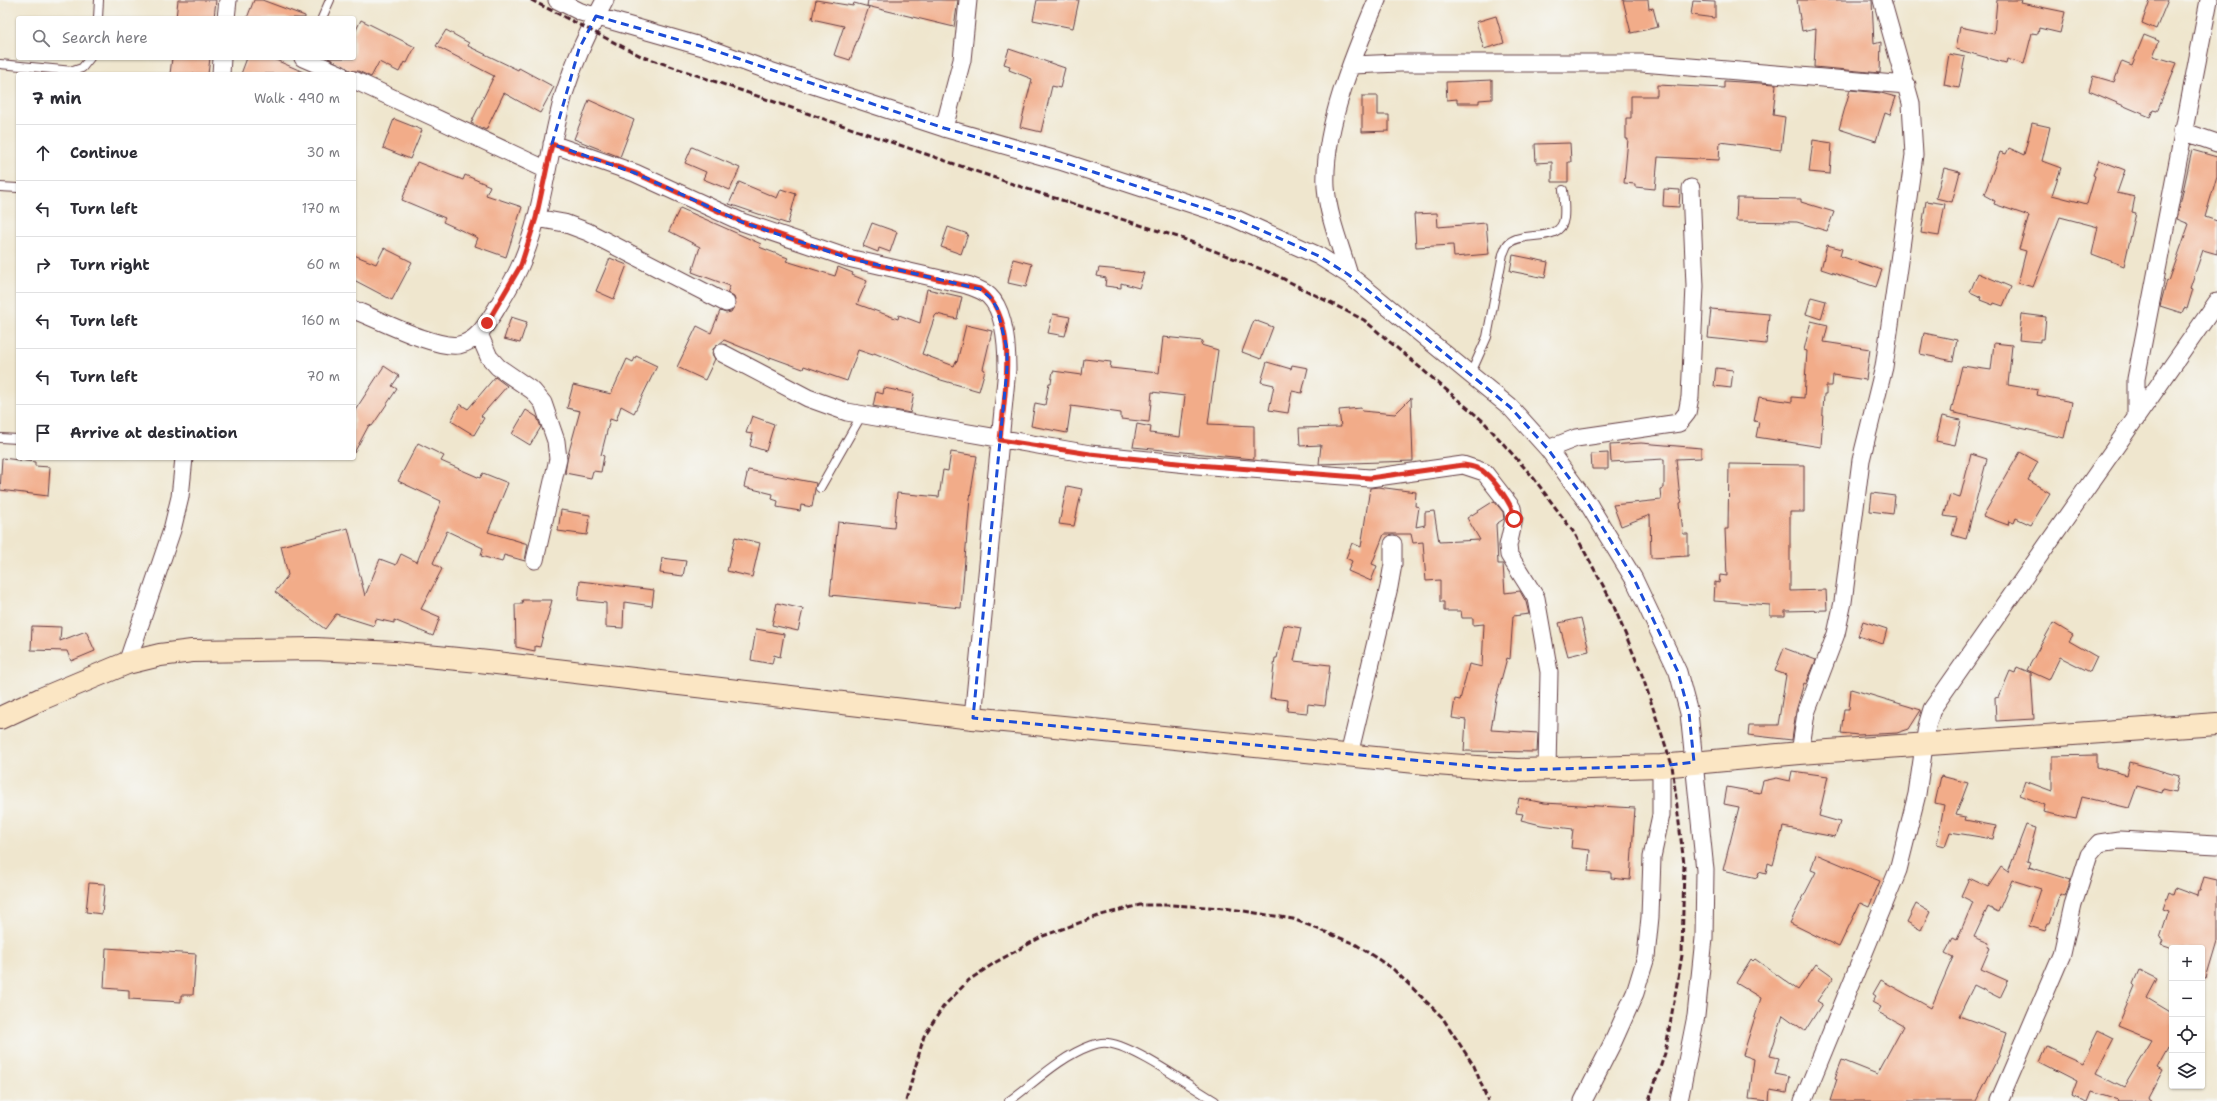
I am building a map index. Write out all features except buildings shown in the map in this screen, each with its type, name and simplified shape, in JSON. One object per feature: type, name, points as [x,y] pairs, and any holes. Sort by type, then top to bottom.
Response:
[{"type":"street","points":[[226,16],[228,0]]},
{"type":"street","points":[[557,0],[596,16],[707,48],[944,128],[1060,161],[1234,218],[1319,256],[1349,275],[1510,407],[1548,449],[1589,505],[1634,579],[1678,672],[1689,713],[1705,870],[1704,938],[1696,1016],[1679,1101]]},
{"type":"street","points":[[356,311],[424,339],[446,345],[458,345],[469,342],[479,334],[509,288],[521,265],[536,218],[564,94],[579,49],[605,0]]},
{"type":"street","points":[[944,128],[962,60],[968,0]]},
{"type":"street","points":[[1349,275],[1332,218],[1326,188],[1326,164],[1329,139],[1352,65],[1377,0]]},
{"type":"street","points":[[1800,753],[1806,713],[1836,634],[1842,602],[1861,460],[1884,367],[1914,154],[1911,103],[1882,0]]},
{"type":"street","points":[[2136,418],[2136,379],[2158,272],[2182,131],[2208,0]]},
{"type":"street","points":[[221,72],[222,60]]},
{"type":"street","points":[[308,60],[335,72]]},
{"type":"street","points":[[1352,65],[1400,63],[1642,63],[1907,85]]},
{"type":"street","points":[[356,81],[547,170]]},
{"type":"street","points":[[2182,131],[2217,143]]},
{"type":"street","points":[[552,144],[635,173],[742,222],[848,258],[980,289],[990,297],[997,308],[1007,349],[1000,440],[973,718]]},
{"type":"street","points":[[1548,449],[1576,438],[1678,423],[1687,413],[1690,397],[1695,286],[1691,188]]},
{"type":"street","points":[[536,218],[564,223],[588,232],[726,303]]},
{"type":"street","points":[[1803,1101],[1898,870],[1917,794],[1927,726],[1932,709],[1940,695],[2217,302]]},
{"type":"street","points":[[479,334],[489,357],[498,367],[533,391],[543,403],[556,442],[558,459],[535,560]]},
{"type":"street","points":[[722,353],[808,398],[862,416],[932,426],[1000,440],[1113,457],[1370,478],[1463,465],[1484,472],[1512,508],[1514,519],[1508,546],[1509,555],[1533,590],[1536,598],[1549,672],[1548,769]]},
{"type":"street","points":[[127,664],[172,530],[180,497],[184,460]]},
{"type":"street","points":[[1350,755],[1389,587],[1393,564],[1393,544]]},
{"type":"street","points":[[0,718],[41,699],[127,664],[160,655],[192,651],[315,649],[395,653],[871,705],[973,718],[1517,770],[1661,766],[1800,753],[1925,746],[2217,724]]},
{"type":"street","points":[[1583,1101],[1625,1014],[1646,957],[1652,857],[1661,815],[1661,766]]},
{"type":"street","points":[[1999,1101],[2057,967],[2089,855],[2099,843],[2119,840],[2217,845]]},
{"type":"lane","points":[[98,16],[99,0]]},
{"type":"lane","points":[[323,16],[330,0]]},
{"type":"lane","points":[[0,64],[72,71],[82,68],[88,60]]},
{"type":"lane","points":[[0,188],[16,188]]},
{"type":"lane","points":[[1471,374],[1487,337],[1503,254],[1509,243],[1520,238],[1553,233],[1562,226],[1564,218],[1564,190]]},
{"type":"lane","points":[[820,488],[862,416]]},
{"type":"lane","points":[[0,438],[16,439]]},
{"type":"lane","points":[[1009,1101],[1075,1053],[1091,1045],[1106,1042],[1120,1046],[1137,1054],[1214,1101]]},
{"type":"highlighted area","points":[[596,16],[707,48],[944,128],[1060,161],[1234,218],[1319,256],[1349,275],[1471,373],[1510,407],[1548,449],[1589,505],[1634,579],[1678,672],[1689,713],[1694,762],[1661,766],[1517,770],[973,718],[1007,369],[1007,349],[997,308],[990,297],[980,289],[848,258],[742,222],[635,173],[552,144],[579,49]]},
{"type":"railway","points":[[531,0],[641,56],[1036,192],[1178,237],[1274,274],[1364,320],[1483,421],[1532,476],[1575,534],[1612,602],[1641,672],[1672,765],[1684,864],[1682,955],[1665,1053],[1649,1101]]},
{"type":"railway","points":[[906,1101],[924,1036],[943,1007],[969,980],[996,962],[1043,936],[1101,915],[1140,905],[1225,908],[1293,919],[1355,944],[1393,969],[1442,1017],[1474,1066],[1488,1101]]},
{"type":"route","points":[[487,323],[509,288],[521,265],[536,218],[552,144],[635,173],[742,222],[848,258],[980,289],[990,297],[997,308],[1007,349],[1007,369],[1000,440],[1090,454],[1197,465],[1370,478],[1463,465],[1471,466],[1484,472],[1512,508],[1514,519]]}]
